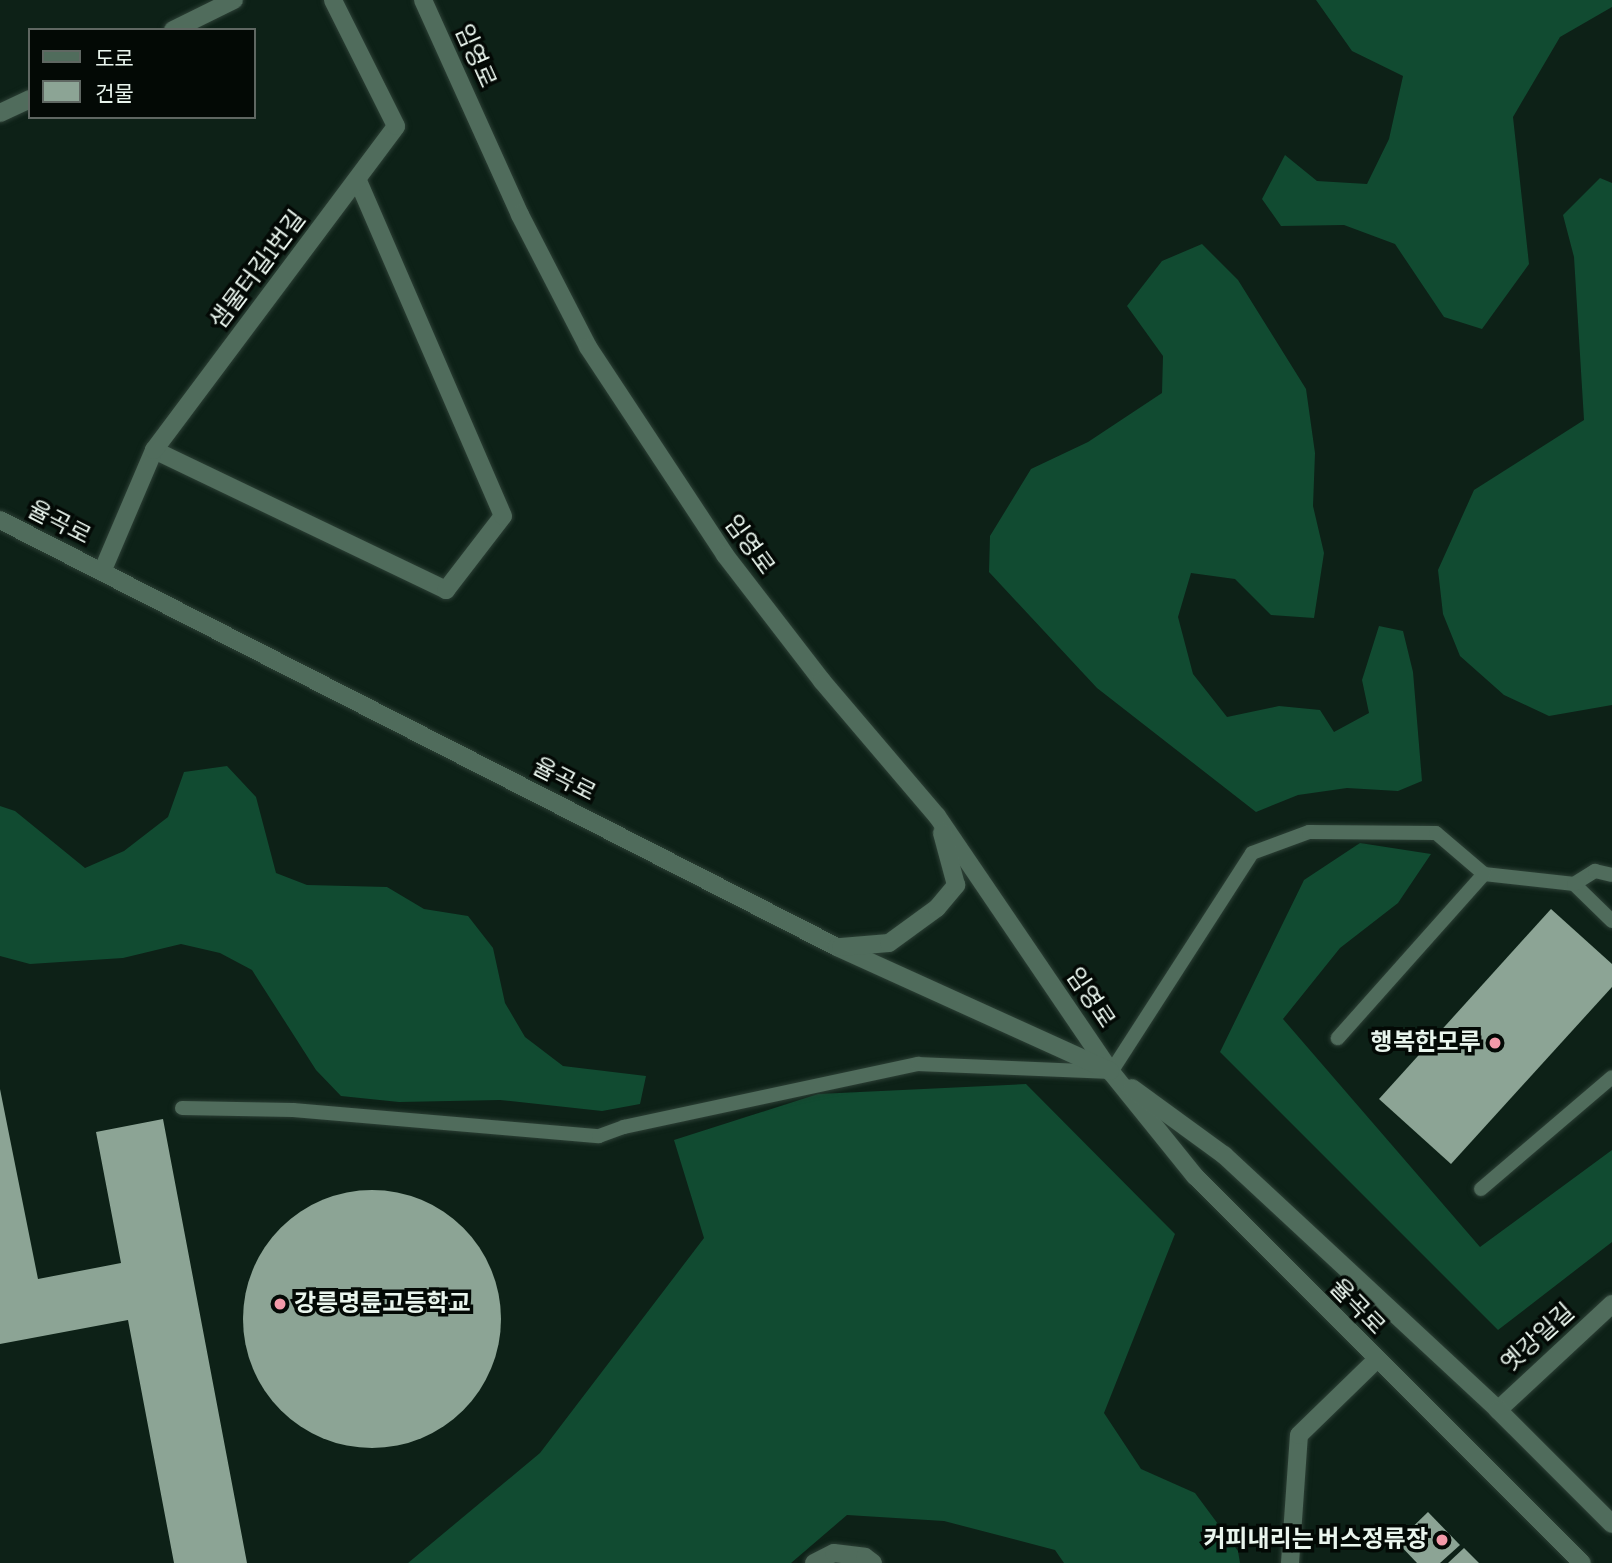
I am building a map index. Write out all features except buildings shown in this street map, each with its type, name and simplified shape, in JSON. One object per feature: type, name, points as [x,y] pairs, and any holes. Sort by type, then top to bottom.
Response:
[{"type":"street","points":[[177,28],[234,0]]},
{"type":"street","name":"샘물터길1번길","points":[[102,572],[155,450],[396,126],[333,0]]},
{"type":"street","name":"임영로","points":[[423,0],[520,215],[588,347],[724,555],[822,681],[937,816],[1111,1072]]},
{"type":"street","points":[[0,113],[28,100]]},
{"type":"street","points":[[155,450],[446,590],[503,516],[357,179]]},
{"type":"street","name":"율곡로","points":[[0,520],[837,947],[1111,1072],[1224,1155],[1498,1410],[1612,1524]]},
{"type":"street","points":[[837,947],[889,943],[937,908],[956,885],[937,816]]},
{"type":"street","name":"율곡로","points":[[1111,1072],[1195,1176],[1375,1361],[1581,1563]]},
{"type":"street","name":"옛강일길","points":[[1498,1410],[1612,1304]]},
{"type":"street","points":[[1290,1563],[1299,1435],[1375,1361]]},
{"type":"street","points":[[814,1563],[834,1553],[865,1557],[873,1563]]},
{"type":"lane","points":[[182,1108],[293,1110],[599,1136],[624,1126],[918,1064],[1111,1072],[1252,853],[1310,832],[1436,833],[1484,874],[1574,884],[1612,921]]},
{"type":"lane","points":[[1574,884],[1595,871],[1612,875]]},
{"type":"lane","points":[[1338,1038],[1484,874]]},
{"type":"lane","points":[[1481,1189],[1612,1077]]},
{"type":"green space","points":[[1316,0],[1612,0],[1612,7],[1560,37],[1513,117],[1529,264],[1482,329],[1444,317],[1395,244],[1344,225],[1281,226],[1262,199],[1285,155],[1317,181],[1367,184],[1389,139],[1403,76],[1352,51]]},
{"type":"green space","points":[[1600,178],[1612,183],[1612,705],[1549,716],[1504,695],[1460,656],[1443,614],[1438,570],[1474,490],[1584,420],[1574,257],[1563,215]]},
{"type":"green space","points":[[1202,244],[1238,280],[1306,389],[1315,453],[1313,506],[1324,553],[1314,618],[1271,615],[1235,579],[1191,573],[1178,617],[1193,674],[1227,717],[1279,706],[1320,710],[1334,732],[1369,713],[1362,680],[1379,626],[1403,631],[1413,672],[1422,781],[1398,791],[1347,788],[1298,795],[1256,812],[1097,688],[989,572],[990,536],[1031,469],[1088,442],[1162,393],[1163,356],[1127,306],[1162,261]]},
{"type":"green space","points":[[227,766],[256,797],[276,873],[307,885],[387,887],[424,909],[468,916],[493,948],[505,1003],[525,1037],[563,1066],[646,1076],[640,1104],[602,1111],[500,1100],[399,1102],[341,1096],[316,1070],[252,970],[220,953],[181,944],[123,958],[30,964],[0,956],[0,806],[15,811],[85,868],[124,851],[168,817],[184,772]]},
{"type":"green space","points":[[1360,843],[1431,854],[1398,903],[1340,948],[1283,1019],[1480,1247],[1612,1150],[1612,1242],[1498,1330],[1220,1052],[1304,880]]},
{"type":"green space","points":[[1026,1084],[1175,1234],[1104,1413],[1141,1469],[1195,1493],[1238,1551],[1240,1563],[1064,1563],[1055,1550],[944,1521],[847,1515],[791,1563],[408,1563],[540,1453],[704,1238],[674,1140],[818,1094]]},
{"type":"place","name":"행복한모루","points":[[1495,1043]]},
{"type":"place","name":"강릉명륜고등학교","points":[[280,1304]]},
{"type":"place","name":"커피내리는 버스정류장","points":[[1442,1540]]}]
